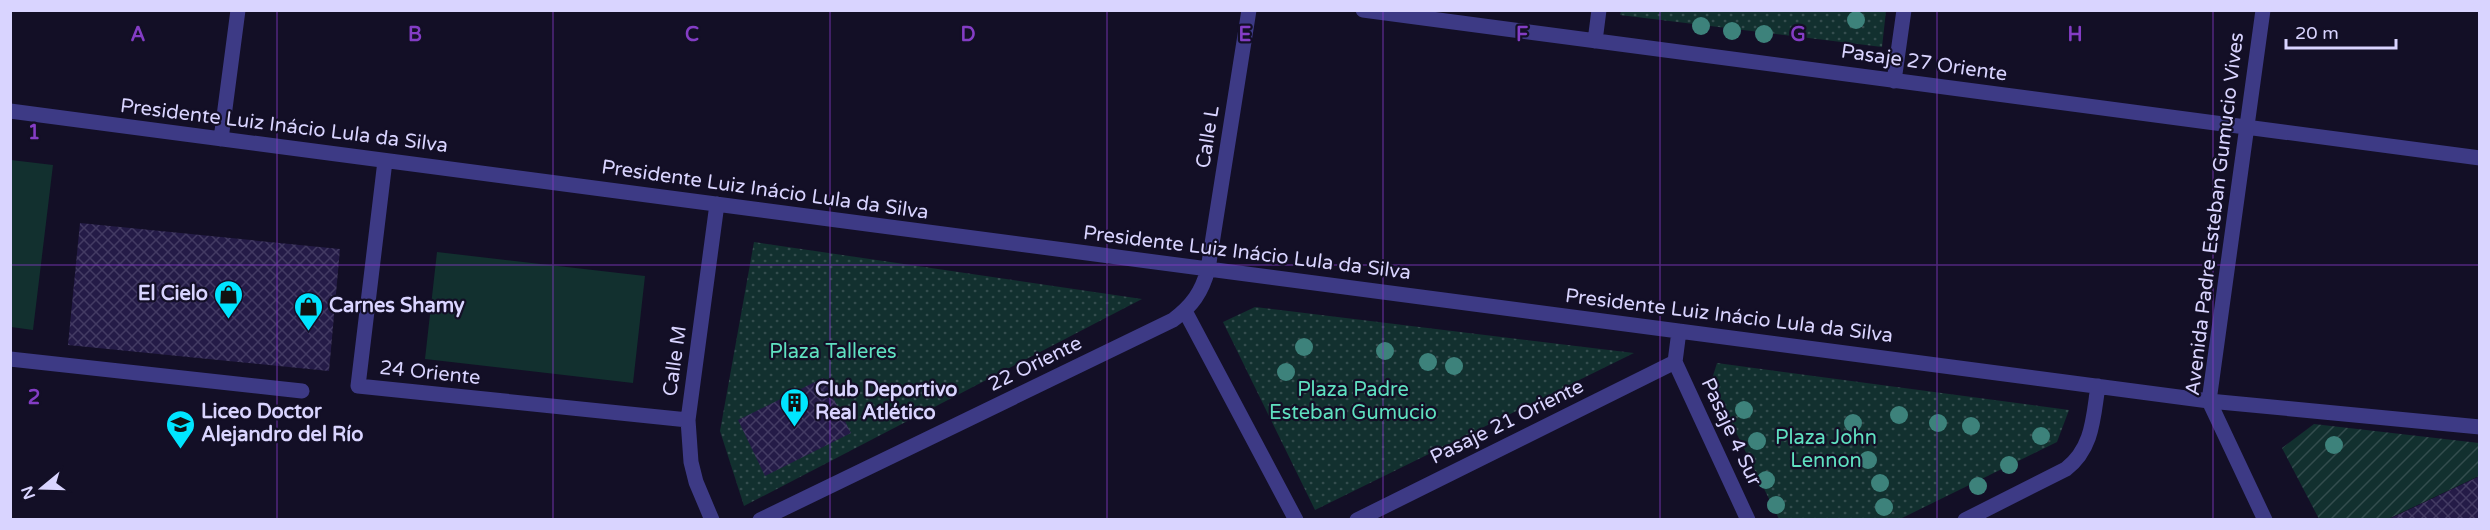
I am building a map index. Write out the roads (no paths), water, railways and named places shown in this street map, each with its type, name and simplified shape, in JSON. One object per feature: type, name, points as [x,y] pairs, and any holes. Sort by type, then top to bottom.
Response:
[{"type":"street","points":[[221,139],[238,10]]},
{"type":"street","name":"Calle L","points":[[1208,269],[1249,10]]},
{"type":"street","name":"Pasaje 27 Oriente","points":[[1363,10],[2480,158]]},
{"type":"street","points":[[1595,41],[1599,10]]},
{"type":"street","points":[[1894,81],[1904,10]]},
{"type":"street","name":"Avenida Padre Esteban Gumucio Vives","points":[[2263,10],[2209,401],[2265,519]]},
{"type":"street","name":"Presidente Luiz Inácio Lula da Silva","points":[[10,111],[2209,401],[2480,428]]},
{"type":"street","name":"24 Oriente","points":[[385,160],[358,386],[688,420]]},
{"type":"street","name":"Calle M","points":[[712,519],[696,482],[691,462],[688,420],[717,204]]},
{"type":"street","name":"22 Oriente","points":[[760,519],[1173,320],[1185,312],[1203,287],[1208,269]]},
{"type":"street","points":[[1185,312],[1296,519]]},
{"type":"street","points":[[1676,362],[1679,331]]},
{"type":"street","points":[[10,359],[302,391]]},
{"type":"street","name":"Pasaje 21 Oriente","points":[[1357,519],[1676,362]]},
{"type":"street","name":"Pasaje 4 Sur","points":[[1676,362],[1748,519]]},
{"type":"street","points":[[1965,519],[2076,462],[2088,442],[2098,386]]},
{"type":"place","name":"El Cielo","points":[[229,320]]},
{"type":"place","name":"Carnes Shamy","points":[[308,332]]},
{"type":"place","name":"Club Deportivo Real Atlético","points":[[794,428]]},
{"type":"place","name":"Liceo Doctor Alejandro del Río","points":[[180,450]]},
{"type":"park label","name":"Plaza Talleres","points":[[833,352]]},
{"type":"park label","name":"Plaza Padre Esteban Gumucio","points":[[1353,402]]},
{"type":"park label","name":"Plaza John Lennon","points":[[1826,450]]}]
